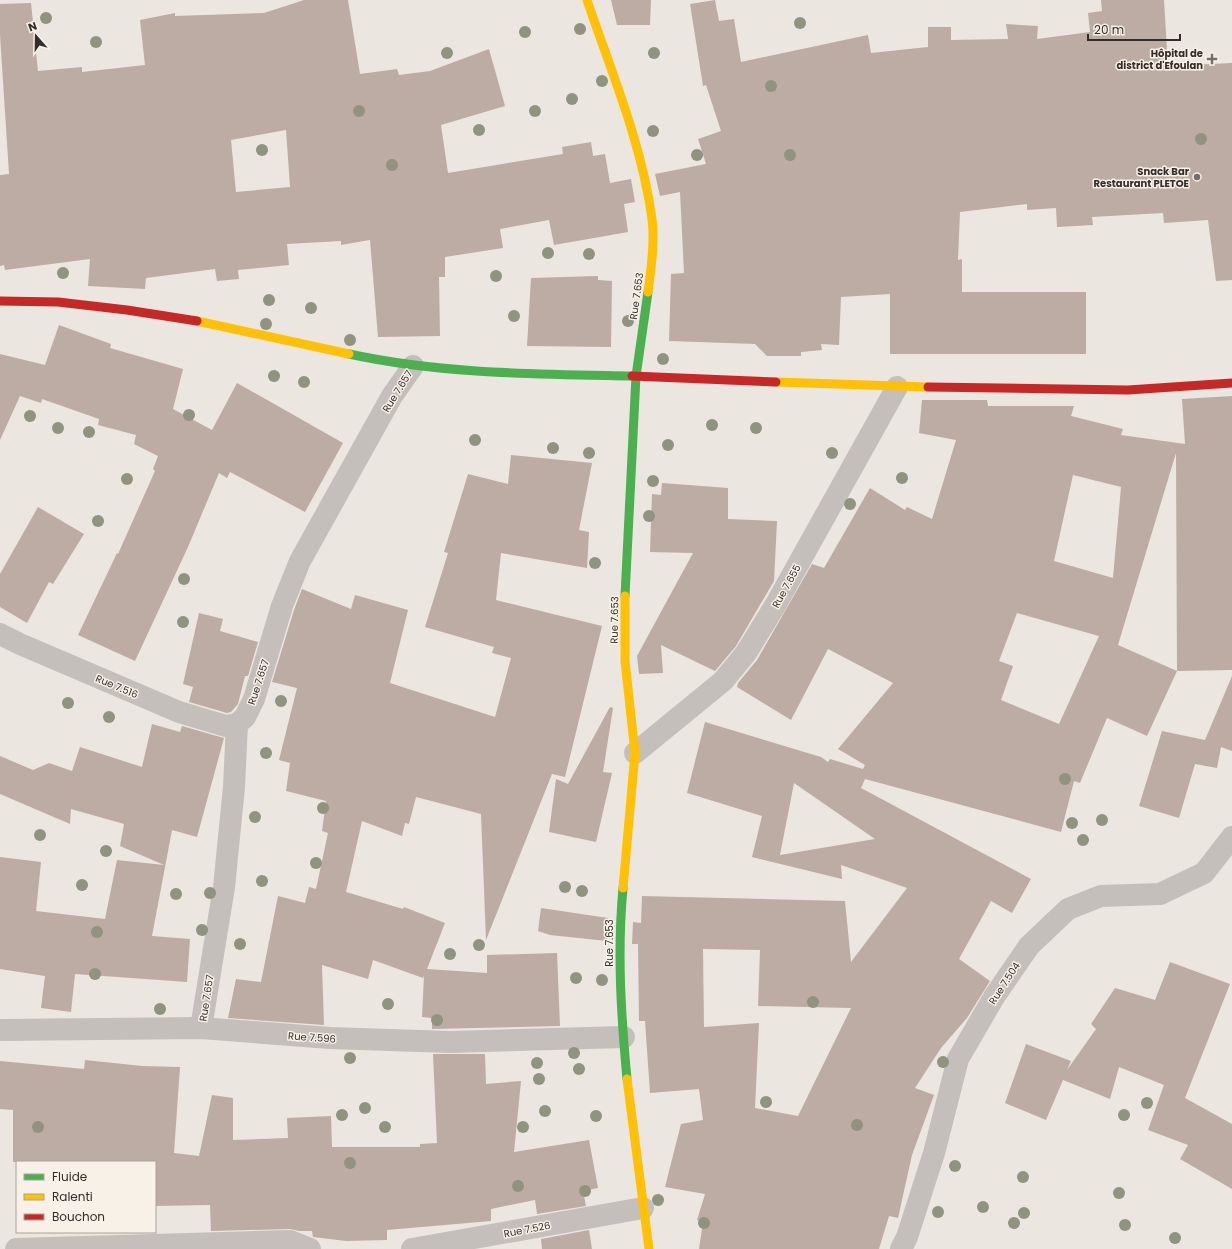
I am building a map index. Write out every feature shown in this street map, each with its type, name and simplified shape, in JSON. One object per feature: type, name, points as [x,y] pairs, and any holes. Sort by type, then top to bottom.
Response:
[{"type":"street","name":"Rue 7.653","points":[[587,0],[637,148],[652,220],[651,272],[636,376],[624,621],[625,661],[635,753],[619,932],[627,1085],[648,1249]]},
{"type":"street","points":[[0,301],[58,302],[126,310],[210,323],[390,363],[517,374],[636,376],[897,387],[995,387],[1128,390],[1232,383]]},
{"type":"street","name":"Rue 7.657","points":[[201,1028],[224,887],[234,787],[237,724],[245,717],[254,699],[282,606],[300,561],[392,396],[413,366]]},
{"type":"street","name":"Rue 7.655","points":[[635,753],[723,681],[746,653],[776,604],[897,387]]},
{"type":"street","name":"Rue 7.516","points":[[0,634],[179,712],[226,726],[237,724]]},
{"type":"street","name":"Rue 7.504","points":[[901,1249],[907,1237],[934,1153],[958,1059],[994,998],[1029,946],[1068,909],[1101,896],[1160,894],[1204,873],[1232,837]]},
{"type":"street","name":"Rue 7.596","points":[[0,1030],[201,1028],[330,1038],[450,1042],[624,1037]]},
{"type":"street","name":"Rue 7.526","points":[[412,1249],[643,1208]]},
{"type":"street","points":[[16,1249],[290,1241],[310,1249]]},
{"type":"building","points":[[304,0],[348,0],[360,74],[397,69],[399,75],[430,71],[489,49],[505,106],[441,125],[448,173],[563,154],[562,147],[591,142],[593,156],[605,154],[610,183],[631,179],[635,202],[624,204],[628,232],[554,245],[549,220],[500,229],[503,248],[445,257],[445,277],[439,277],[440,336],[378,337],[370,240],[341,245],[341,241],[287,244],[289,265],[238,270],[239,279],[217,281],[215,269],[146,278],[145,289],[88,286],[90,259],[5,270],[4,265],[0,266],[0,175],[9,174],[0,35],[0,4],[31,3],[38,71],[82,67],[82,72],[145,65],[140,20],[175,13],[175,16],[264,13]],"holes":[[[286,130],[290,187],[236,192],[231,140]]]},
{"type":"building","points":[[611,0],[651,0],[650,25],[617,25]]},
{"type":"building","points":[[715,0],[719,21],[734,19],[741,62],[868,35],[871,53],[928,47],[928,27],[951,27],[951,40],[1008,39],[1006,24],[1038,26],[1037,39],[1090,32],[1088,13],[1102,11],[1101,0],[1164,0],[1168,66],[1232,63],[1232,280],[1216,281],[1208,220],[1164,223],[1163,213],[1092,217],[1093,225],[1057,227],[1056,208],[1027,210],[1027,204],[960,212],[958,260],[962,259],[962,292],[1086,292],[1086,354],[890,354],[890,294],[841,297],[839,345],[821,344],[822,350],[801,352],[801,356],[767,356],[755,344],[669,341],[671,274],[684,273],[680,192],[660,196],[655,174],[706,164],[698,139],[721,131],[706,85],[703,86],[690,4]]},
{"type":"building","points":[[598,276],[598,280],[612,281],[611,347],[527,346],[531,278]]},
{"type":"building","points":[[59,325],[111,344],[110,348],[183,369],[173,409],[212,430],[237,383],[343,443],[305,512],[230,472],[227,478],[219,473],[188,547],[135,661],[78,635],[117,553],[118,554],[155,471],[153,469],[158,456],[134,444],[136,435],[98,425],[99,419],[42,399],[41,403],[20,396],[0,440],[0,354],[45,365]]},
{"type":"building","points":[[1232,396],[1232,670],[1177,671],[1147,736],[1107,718],[1080,783],[1074,781],[1061,832],[865,779],[861,788],[1031,879],[1012,913],[991,901],[959,959],[990,981],[967,1018],[941,1048],[915,1088],[934,1095],[912,1155],[898,1218],[889,1216],[879,1249],[699,1249],[703,1222],[697,1220],[705,1194],[665,1187],[681,1124],[703,1120],[699,1089],[650,1093],[645,1021],[639,1021],[638,944],[632,944],[633,922],[641,923],[642,896],[845,901],[851,962],[907,888],[841,865],[842,879],[752,857],[762,816],[687,793],[705,722],[821,757],[828,762],[830,759],[863,769],[865,765],[838,749],[893,683],[828,649],[791,720],[737,687],[738,683],[757,660],[812,564],[824,568],[870,488],[905,510],[907,507],[932,519],[956,440],[919,433],[922,400],[987,400],[988,406],[1074,406],[1071,416],[1123,429],[1121,435],[1185,444],[1182,399]],"holes":[[[1176,453],[1177,671],[1118,645]],[[1073,475],[1121,487],[1113,578],[1054,561]],[[1017,613],[1099,636],[1059,724],[1001,700],[1013,666],[999,661]],[[794,783],[875,839],[780,855]],[[703,949],[760,950],[758,1006],[851,1008],[798,1116],[755,1108],[759,1023],[704,1027]]]},
{"type":"building","points":[[511,455],[592,463],[579,530],[589,532],[587,568],[501,553],[496,600],[602,626],[565,777],[552,774],[486,940],[481,814],[416,797],[409,824],[405,823],[402,836],[362,821],[346,892],[403,909],[404,907],[445,923],[427,969],[487,973],[487,955],[557,953],[560,1026],[432,1029],[432,1018],[422,1017],[424,976],[423,978],[373,960],[368,979],[322,965],[324,1025],[228,1018],[236,979],[261,982],[278,896],[305,903],[309,887],[316,889],[328,833],[322,831],[326,801],[286,791],[290,763],[279,760],[297,688],[272,682],[302,589],[351,609],[355,595],[408,610],[390,683],[495,717],[511,658],[492,653],[494,647],[425,627],[448,553],[444,552],[468,474],[508,484]]},
{"type":"building","points":[[662,483],[728,488],[728,519],[777,521],[774,581],[736,646],[715,671],[661,645],[663,673],[639,674],[637,656],[693,553],[650,552],[652,494],[661,495]]},
{"type":"building","points":[[38,507],[84,534],[53,584],[49,582],[27,623],[0,607],[0,574]]},
{"type":"building","points":[[199,613],[223,619],[220,631],[258,642],[248,676],[245,676],[238,704],[231,712],[227,713],[189,702],[193,687],[183,684]]},
{"type":"building","points":[[1232,676],[1232,751],[1221,747],[1217,768],[1195,764],[1179,818],[1139,806],[1162,731],[1205,740]]},
{"type":"building","points":[[610,707],[613,708],[603,772],[612,773],[596,842],[549,832],[556,779],[568,784]]},
{"type":"building","points":[[152,724],[180,732],[182,726],[224,738],[197,837],[172,830],[152,936],[190,939],[187,982],[75,974],[71,1012],[41,1008],[45,976],[0,969],[0,857],[41,862],[36,911],[105,919],[117,860],[164,865],[120,846],[124,824],[71,809],[70,824],[0,794],[0,756],[33,770],[49,763],[72,771],[80,747],[142,767]]},
{"type":"building","points":[[541,908],[608,918],[607,941],[550,935],[538,931]]},
{"type":"building","points":[[1170,962],[1230,984],[1185,1098],[1232,1124],[1232,1189],[1180,1159],[1188,1145],[1148,1130],[1164,1085],[1119,1067],[1110,1099],[1063,1080],[1046,1120],[1005,1103],[1026,1044],[1071,1061],[1067,1070],[1096,1029],[1091,1024],[1115,988],[1155,1000]]},
{"type":"building","points":[[433,1054],[485,1054],[486,1084],[521,1081],[514,1152],[589,1140],[598,1188],[583,1191],[586,1206],[537,1214],[535,1200],[491,1209],[491,1221],[387,1230],[387,1240],[346,1241],[313,1237],[312,1231],[290,1229],[211,1231],[210,1205],[156,1206],[156,1161],[13,1162],[13,1110],[0,1109],[0,1061],[84,1069],[85,1060],[142,1066],[180,1067],[174,1153],[199,1156],[212,1095],[233,1098],[233,1140],[288,1138],[287,1118],[331,1116],[332,1147],[420,1147],[420,1144],[437,1143]]},
{"type":"building","points":[[589,1230],[592,1249],[542,1249],[541,1239]]},
{"type":"traffic: fast","points":[[625,596],[636,376],[648,292]]},
{"type":"traffic: fast","points":[[349,354],[419,366],[489,372],[632,376]]},
{"type":"traffic: fast","points":[[623,888],[620,936],[620,984],[627,1079]]},
{"type":"traffic: slow","points":[[587,0],[625,108],[641,163],[647,191],[652,219],[653,237],[648,292]]},
{"type":"traffic: slow","points":[[197,321],[349,354]]},
{"type":"traffic: slow","points":[[776,382],[928,387]]},
{"type":"traffic: slow","points":[[623,888],[635,753],[625,661],[625,596]]},
{"type":"traffic: slow","points":[[627,1079],[649,1249]]},
{"type":"traffic: jam","points":[[0,301],[58,302],[127,310],[197,321]]},
{"type":"traffic: jam","points":[[632,376],[776,382]]},
{"type":"traffic: jam","points":[[928,387],[1128,390],[1232,383]]},
{"type":"place","name":"Hôpital de district d'Efoulan","points":[[1212,59]]},
{"type":"place","name":"Snack Bar Restaurant PLETOE","points":[[1197,177]]}]
